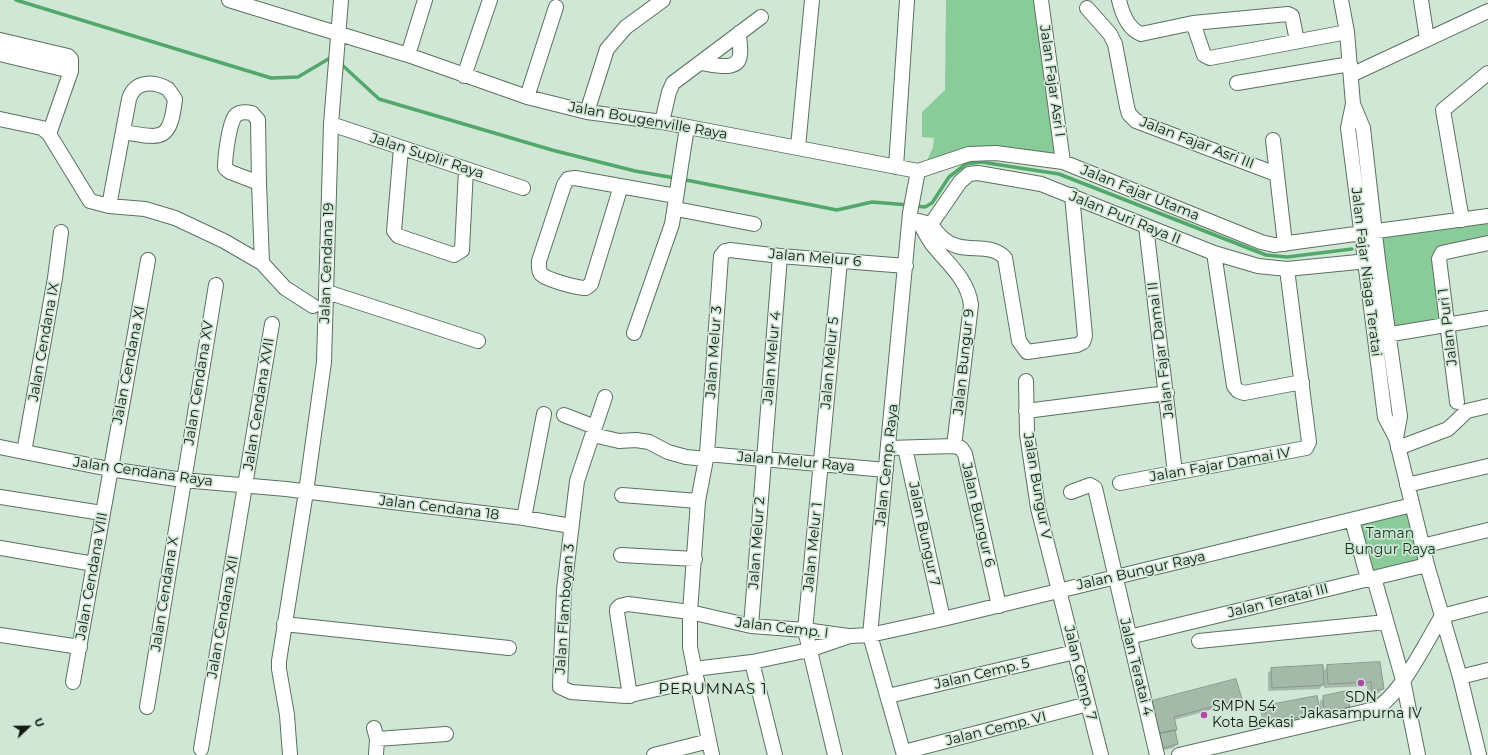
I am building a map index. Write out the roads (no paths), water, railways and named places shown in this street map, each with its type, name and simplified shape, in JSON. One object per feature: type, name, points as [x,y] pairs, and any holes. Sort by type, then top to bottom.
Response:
[{"type":"street","name":"Jalan Bougenville Raya","points":[[230,0],[262,6],[337,34],[408,55],[527,97],[587,112],[662,122],[918,171]]},
{"type":"street","name":"Jalan Cendana 19","points":[[290,755],[287,715],[278,669],[306,492],[324,362],[331,124],[334,71],[341,0]]},
{"type":"street","points":[[408,55],[425,0]]},
{"type":"street","points":[[464,76],[490,0]]},
{"type":"street","points":[[587,112],[607,49],[626,26],[663,0]]},
{"type":"street","points":[[798,147],[812,0]]},
{"type":"street","points":[[896,167],[907,0]]},
{"type":"street","name":"Jalan Fajar Asri I","points":[[1041,0],[1063,162]]},
{"type":"street","points":[[1119,0],[1123,15],[1136,32],[1148,33],[1193,24],[1288,14],[1292,16],[1297,42]]},
{"type":"street","name":"Jalan Fajar Niaga Teratai","points":[[1341,0],[1347,32],[1353,104],[1363,128],[1369,246],[1381,335],[1400,416],[1397,443],[1422,546],[1460,677],[1479,755]]},
{"type":"street","points":[[1421,0],[1427,39]]},
{"type":"street","points":[[527,97],[556,7]]},
{"type":"street","name":"Jalan Fajar Asri III","points":[[1087,8],[1110,34],[1117,51],[1127,108],[1129,114],[1136,121],[1276,174]]},
{"type":"street","points":[[1237,83],[1351,70],[1427,39],[1488,11]]},
{"type":"street","points":[[662,122],[669,92],[673,83],[739,32],[761,17]]},
{"type":"street","points":[[1193,24],[1204,55],[1210,58],[1347,32]]},
{"type":"street","points":[[701,62],[725,67],[738,61],[740,56],[739,32]]},
{"type":"street","points":[[0,40],[68,56],[71,59],[71,71],[49,134]]},
{"type":"street","points":[[0,54],[71,71]]},
{"type":"street","points":[[1462,220],[1443,110],[1488,73]]},
{"type":"street","points":[[258,183],[230,172],[225,168],[232,123],[236,115],[243,112],[252,113],[258,120],[258,183],[262,263]]},
{"type":"street","points":[[0,120],[42,128],[49,134],[90,201],[109,206],[145,209],[175,218],[224,240],[262,263],[285,288],[313,306]]},
{"type":"street","name":"Jalan Suplir Raya","points":[[331,124],[523,188]]},
{"type":"street","points":[[634,333],[677,191],[688,127]]},
{"type":"street","points":[[109,206],[123,132]]},
{"type":"street","points":[[1273,140],[1285,244]]},
{"type":"street","points":[[401,148],[394,231],[398,236],[454,255],[462,250],[466,169]]},
{"type":"street","name":"Jalan Fajar Utama","points":[[918,171],[968,154],[996,153],[1063,162],[1261,242],[1274,245],[1369,246],[1462,220],[1488,216]]},
{"type":"street","name":"Jalan Cemp. Raya","points":[[904,753],[870,636],[906,266],[918,220],[913,196],[918,171]]},
{"type":"street","name":"Jalan Puri Raya II","points":[[918,220],[969,174],[978,173],[1041,184],[1072,195],[1214,253],[1258,266],[1287,269],[1369,246]]},
{"type":"street","points":[[621,186],[591,284],[586,288],[581,288],[551,279],[541,274],[538,268],[539,261],[564,185],[568,179],[575,178],[621,186],[677,191],[754,224]]},
{"type":"street","points":[[918,220],[946,241],[957,246],[994,250],[1000,252],[1005,258],[1019,341],[1027,352],[1077,345],[1083,342],[1085,336],[1072,195]]},
{"type":"street","name":"Jalan Bungur 9","points":[[918,220],[931,243],[961,278],[970,295],[971,305],[954,446]]},
{"type":"street","name":"Jalan Fajar Damai II","points":[[1146,226],[1167,393],[1174,473]]},
{"type":"street","name":"Jalan Cendana IX","points":[[24,452],[55,278],[61,232]]},
{"type":"street","name":"Jalan Puri 1","points":[[1457,402],[1439,259],[1442,254],[1488,243]]},
{"type":"street","name":"Jalan Melur 6","points":[[725,251],[730,250],[780,256],[906,266]]},
{"type":"street","name":"Jalan Melur 3","points":[[712,755],[690,647],[690,612],[698,501],[706,457],[721,256],[725,251]]},
{"type":"street","points":[[1214,253],[1234,386],[1238,391],[1244,392],[1302,382]]},
{"type":"street","name":"Jalan Melur 4","points":[[764,460],[780,256]]},
{"type":"street","name":"Jalan Cendana XI","points":[[110,469],[148,260]]},
{"type":"street","name":"Jalan Melur 5","points":[[821,465],[840,261]]},
{"type":"street","name":"Jalan Fajar Damai IV","points":[[1120,483],[1306,448],[1309,442],[1287,269]]},
{"type":"street","name":"Jalan Cendana XV","points":[[183,480],[216,285]]},
{"type":"street","points":[[327,292],[478,341]]},
{"type":"street","points":[[1381,335],[1488,318]]},
{"type":"street","name":"Jalan Cendana XVII","points":[[245,485],[272,324]]},
{"type":"street","name":"Jalan Bungur V","points":[[1026,380],[1027,434],[1038,508],[1060,591]]},
{"type":"street","points":[[1026,411],[1167,393]]},
{"type":"street","name":"Jalan Flamboyan 3","points":[[605,397],[577,481],[564,590],[560,686],[571,692],[630,696],[696,675]]},
{"type":"street","points":[[1397,443],[1448,429],[1467,411],[1488,406]]},
{"type":"street","points":[[524,518],[544,414]]},
{"type":"street","name":"Jalan Melur Raya","points":[[564,415],[594,431],[619,441],[636,440],[649,442],[668,452],[686,457],[764,460],[886,470]]},
{"type":"street","name":"Jalan Bungur 6","points":[[889,448],[954,446],[960,448],[965,454],[999,606]]},
{"type":"street","name":"Jalan Cendana Raya","points":[[0,448],[110,469],[183,480],[286,489]]},
{"type":"street","name":"Jalan Bungur 7","points":[[905,448],[943,619]]},
{"type":"street","name":"Jalan Melur 2","points":[[751,626],[764,460]]},
{"type":"street","name":"Jalan Melur 1","points":[[821,465],[805,630],[835,755]]},
{"type":"street","points":[[1407,486],[1488,466]]},
{"type":"street","name":"Jalan Cendana VIII","points":[[73,682],[110,469]]},
{"type":"street","name":"Jalan Cendana X","points":[[147,707],[183,480]]},
{"type":"street","name":"Jalan Cendana XII","points":[[201,749],[245,485]]},
{"type":"street","name":"Jalan Teratai 4","points":[[1071,492],[1090,485],[1095,488],[1157,755]]},
{"type":"street","name":"Jalan Cendana 18","points":[[286,489],[524,518],[571,526]]},
{"type":"street","points":[[622,495],[698,501]]},
{"type":"street","points":[[0,497],[102,513]]},
{"type":"street","name":"Jalan Bungur Raya","points":[[870,636],[1412,505]]},
{"type":"street","points":[[1352,520],[1386,622],[1403,680],[1418,755]]},
{"type":"street","points":[[1422,546],[1488,530]]},
{"type":"street","points":[[0,548],[94,564]]},
{"type":"street","points":[[621,555],[695,559]]},
{"type":"street","name":"Jalan Teratai III","points":[[1129,637],[1427,565]]},
{"type":"street","name":"Jalan Cemp. 7","points":[[1060,591],[1101,755]]},
{"type":"street","name":"Jalan Cemp. I","points":[[630,696],[617,612],[620,606],[628,604],[690,612],[751,626],[805,630],[850,636],[870,636]]},
{"type":"street","points":[[1179,755],[1375,710],[1385,702],[1403,680],[1442,616],[1488,604]]},
{"type":"street","points":[[1199,641],[1386,622]]},
{"type":"street","points":[[284,624],[509,648]]},
{"type":"street","points":[[0,635],[80,647]]},
{"type":"street","name":"Jalan Cemp. I","points":[[696,675],[809,650],[850,636]]},
{"type":"street","name":"Jalan Cemp. 5","points":[[888,696],[1075,652]]},
{"type":"street","points":[[752,662],[775,755]]},
{"type":"street","points":[[1460,677],[1488,670]]},
{"type":"street","name":"Jalan Cemp. VI","points":[[904,753],[1088,704]]},
{"type":"street","points":[[376,755],[375,733],[446,734]]},
{"type":"street","points":[[654,755],[708,740]]},
{"type":"waterway","points":[[16,0],[271,78],[298,77],[330,58],[333,58]]},
{"type":"waterway","points":[[340,63],[379,99],[552,150],[635,171],[675,178]]},
{"type":"waterway","points":[[915,206],[925,207],[932,203],[949,177],[966,164],[981,162],[1059,174],[1266,255],[1287,257],[1352,249]]},
{"type":"waterway","points":[[681,179],[837,210],[872,202],[909,205]]},
{"type":"place","name":"SDN Jakasampurna IV","points":[[1361,683]]},
{"type":"place","name":"SMPN 54 Kota Bekasi","points":[[1204,715]]},
{"type":"district","name":"PERUMNAS 1","points":[[713,690]]},
{"type":"park label","name":"Taman Bungur Raya","points":[[1390,542]]}]
